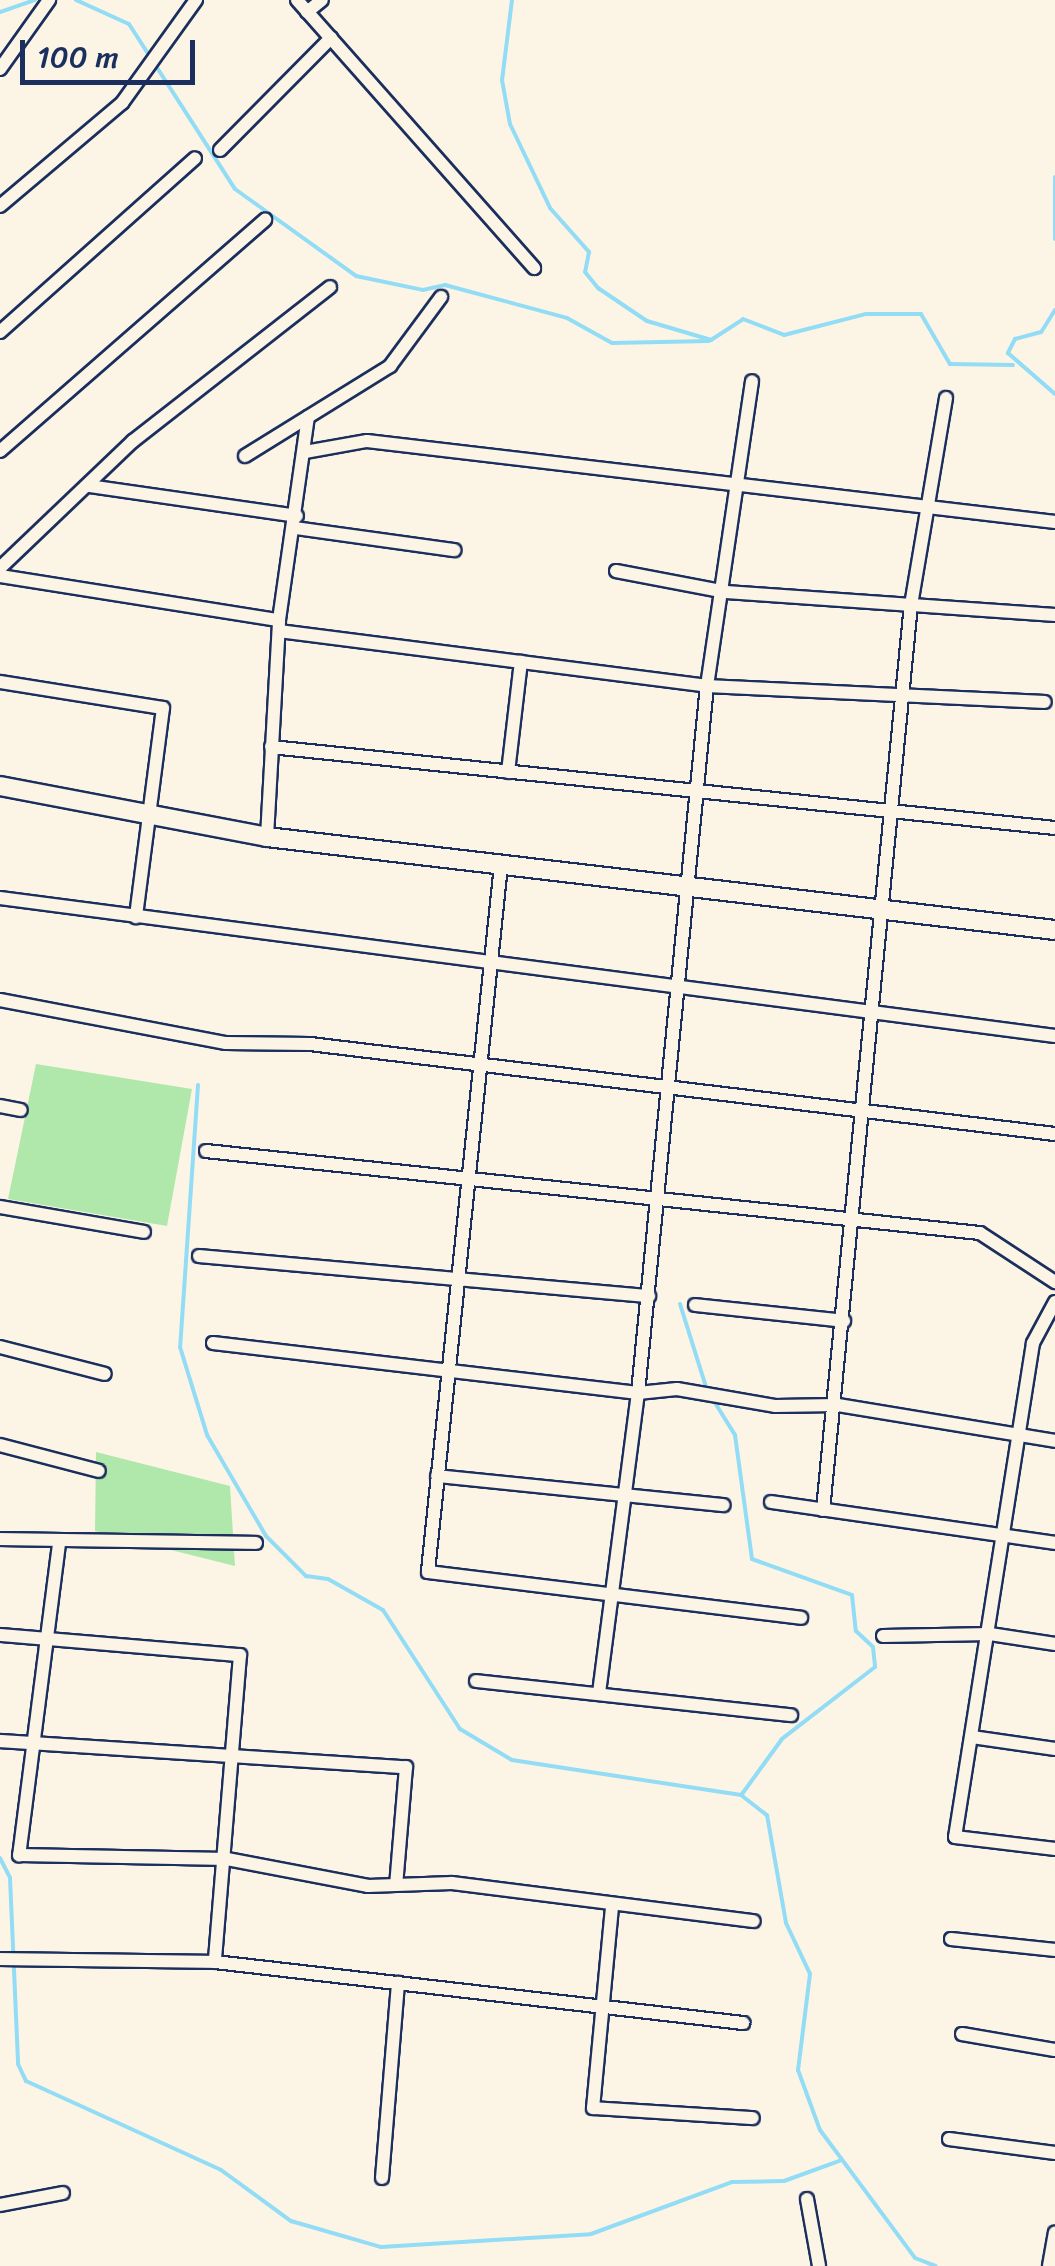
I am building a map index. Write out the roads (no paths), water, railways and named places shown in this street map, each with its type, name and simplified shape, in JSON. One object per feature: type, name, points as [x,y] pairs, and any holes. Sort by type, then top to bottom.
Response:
[{"type":"street","points":[[0,69],[50,0]]},
{"type":"street","points":[[0,206],[122,103],[196,0]]},
{"type":"street","points":[[296,0],[534,268]]},
{"type":"street","points":[[307,12],[322,0]]},
{"type":"street","points":[[220,150],[330,38]]},
{"type":"street","points":[[0,332],[195,158]]},
{"type":"street","points":[[0,450],[265,220]]},
{"type":"street","points":[[0,568],[134,441],[330,287]]},
{"type":"street","points":[[245,456],[390,366],[441,297]]},
{"type":"street","points":[[599,1693],[649,1296],[707,686],[726,592],[752,381]]},
{"type":"street","points":[[823,1510],[838,1405],[851,1218],[866,1114],[879,911],[911,604],[946,398]]},
{"type":"street","points":[[266,837],[279,625],[308,417]]},
{"type":"street","points":[[306,452],[367,441],[1055,522]]},
{"type":"street","points":[[89,486],[454,550]]},
{"type":"street","points":[[616,571],[726,592],[1055,616]]},
{"type":"street","points":[[0,576],[279,625],[707,686],[1045,702]]},
{"type":"street","points":[[508,772],[521,662]]},
{"type":"street","points":[[0,682],[164,708],[136,918]]},
{"type":"street","points":[[271,747],[1055,828]]},
{"type":"street","points":[[0,786],[266,837],[1055,930]]},
{"type":"street","points":[[502,865],[453,1274],[428,1572],[611,1598],[801,1618]]},
{"type":"street","points":[[0,898],[489,968],[1055,1036]]},
{"type":"street","points":[[0,1000],[226,1044],[310,1044],[1055,1134]]},
{"type":"street","points":[[0,1106],[21,1110]]},
{"type":"street","points":[[206,1151],[980,1233],[1055,1282]]},
{"type":"street","points":[[0,1207],[144,1232]]},
{"type":"street","points":[[199,1256],[453,1274],[649,1296]]},
{"type":"street","points":[[1055,1302],[1033,1344],[1007,1536],[954,1837],[1055,1849]]},
{"type":"street","points":[[696,1305],[844,1321]]},
{"type":"street","points":[[213,1343],[638,1393],[676,1389],[775,1406],[838,1405],[1055,1441]]},
{"type":"street","points":[[0,1348],[104,1374]]},
{"type":"street","points":[[0,1444],[99,1471]]},
{"type":"street","points":[[436,1476],[724,1505]]},
{"type":"street","points":[[771,1502],[1055,1543]]},
{"type":"street","points":[[0,1539],[59,1544],[256,1543]]},
{"type":"street","points":[[59,1544],[19,1855],[226,1859],[396,1885],[452,1883],[612,1907],[754,1921]]},
{"type":"street","points":[[883,1636],[990,1634],[1055,1644]]},
{"type":"street","points":[[0,1635],[48,1635],[240,1655],[236,1759],[215,1962]]},
{"type":"street","points":[[476,1681],[791,1716]]},
{"type":"street","points":[[972,1737],[1055,1749]]},
{"type":"street","points":[[0,1741],[236,1759],[406,1766],[396,1885]]},
{"type":"street","points":[[612,1907],[598,2009],[593,2108],[753,2118]]},
{"type":"street","points":[[951,1939],[1055,1950]]},
{"type":"street","points":[[9,1960],[215,1962],[744,2023]]},
{"type":"street","points":[[382,2178],[398,1983]]},
{"type":"street","points":[[962,2034],[1055,2050]]},
{"type":"street","points":[[949,2139],[1055,2153]]},
{"type":"street","points":[[0,2206],[63,2193]]},
{"type":"street","points":[[807,2199],[819,2266]]},
{"type":"street","points":[[1052,2260],[1055,2234]]},
{"type":"waterway","points":[[0,12],[35,0]]},
{"type":"waterway","points":[[76,0],[129,24],[235,189],[356,276],[423,290],[445,285],[567,318],[612,343],[709,341]]},
{"type":"waterway","points":[[512,0],[502,80],[510,124],[550,208],[589,252],[585,272],[598,288],[647,321],[711,340],[743,319],[784,335],[866,314],[921,314],[950,364],[1013,365]]},
{"type":"waterway","points":[[1055,177],[1055,239]]},
{"type":"waterway","points":[[1055,310],[1041,332],[1015,339],[1008,353],[1055,394]]},
{"type":"waterway","points":[[198,1085],[180,1347],[207,1435],[266,1536],[306,1576],[328,1579],[383,1610],[460,1729],[512,1760],[741,1795],[767,1815],[786,1923],[810,1974],[798,2070],[820,2130],[915,2258],[936,2266]]},
{"type":"waterway","points":[[680,1304],[707,1390]]},
{"type":"waterway","points":[[712,1398],[735,1435],[752,1559],[852,1595],[856,1631],[873,1647],[875,1667],[782,1739],[742,1794]]},
{"type":"waterway","points":[[0,1858],[10,1878],[18,2064],[26,2081],[221,2170],[291,2221],[381,2247],[591,2234],[732,2182],[784,2181],[839,2161]]}]
